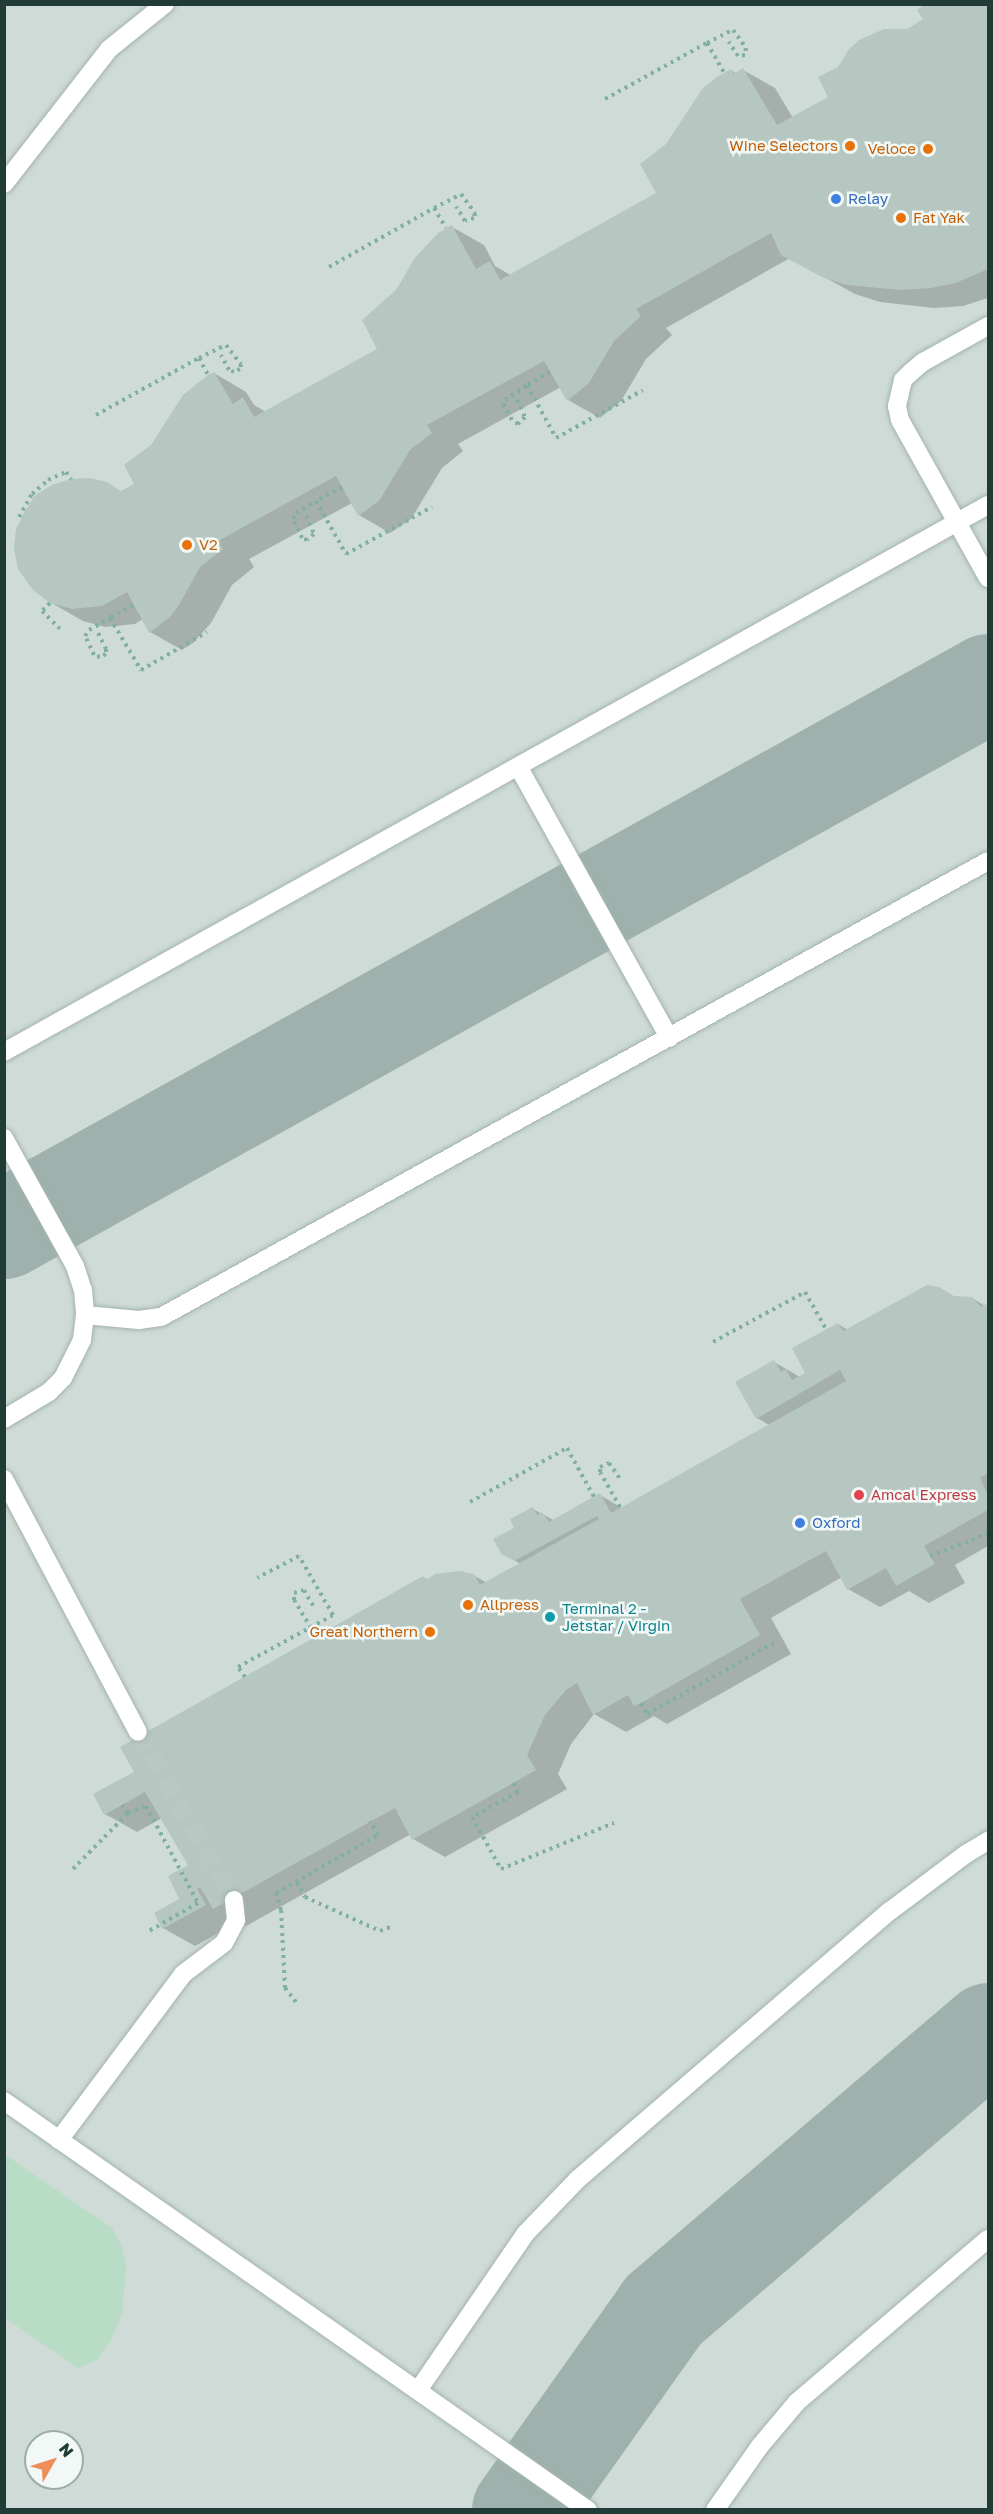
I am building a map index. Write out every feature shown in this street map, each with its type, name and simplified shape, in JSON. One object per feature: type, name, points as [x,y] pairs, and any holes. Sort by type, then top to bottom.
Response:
[{"type":"lane","points":[[4,184],[109,49],[165,4]]},
{"type":"lane","points":[[988,326],[923,362],[903,381],[898,393],[897,406],[900,420],[988,578]]},
{"type":"lane","points":[[4,1052],[519,768],[988,505]]},
{"type":"lane","points":[[519,768],[669,1038]]},
{"type":"lane","points":[[85,1315],[139,1320],[161,1317],[988,861]]},
{"type":"lane","points":[[4,1138],[75,1266],[83,1290],[85,1315],[82,1340],[63,1378],[49,1392],[4,1419]]},
{"type":"lane","points":[[4,1479],[138,1732]]},
{"type":"lane","points":[[419,2389],[526,2234],[578,2179],[890,1911],[966,1854],[988,1841]]},
{"type":"lane","points":[[59,2140],[183,1974],[224,1943],[236,1920],[234,1900]]},
{"type":"lane","points":[[4,2101],[419,2389],[588,2510]]},
{"type":"lane","points":[[715,2510],[760,2446],[797,2402],[988,2239]]},
{"type":"path","points":[[605,99],[733,30],[746,48],[746,53],[738,56],[729,42]]},
{"type":"path","points":[[707,43],[724,72]]},
{"type":"path","points":[[329,267],[461,194],[475,213],[474,218],[465,221],[456,206]]},
{"type":"path","points":[[434,208],[446,228]]},
{"type":"path","points":[[96,415],[226,345],[241,364],[240,369],[234,372],[229,370],[220,355]]},
{"type":"path","points":[[199,358],[208,375]]},
{"type":"path","points":[[517,400],[525,417],[518,424],[508,413],[505,400],[550,372]]},
{"type":"path","points":[[527,385],[556,438],[643,390]]},
{"type":"path","points":[[19,517],[32,494],[48,480],[66,472],[71,479]]},
{"type":"path","points":[[306,516],[314,534],[307,540],[302,538],[293,519],[296,513],[342,487]]},
{"type":"path","points":[[316,501],[346,554],[432,507]]},
{"type":"path","points":[[50,603],[42,611],[60,629]]},
{"type":"path","points":[[98,633],[106,649],[106,654],[100,657],[94,655],[85,636],[88,630],[134,605]]},
{"type":"path","points":[[110,618],[141,670],[207,632]]},
{"type":"path","points":[[713,1342],[806,1292],[826,1329]]},
{"type":"path","points":[[470,1502],[567,1449],[594,1497]]},
{"type":"path","points":[[620,1507],[600,1472],[600,1467],[609,1463],[621,1480]]},
{"type":"path","points":[[930,1556],[988,1534]]},
{"type":"path","points":[[245,1677],[238,1667],[333,1615],[299,1556],[257,1578]]},
{"type":"path","points":[[310,1628],[294,1600],[296,1591],[306,1592],[314,1607]]},
{"type":"path","points":[[641,1703],[647,1714],[777,1641]]},
{"type":"path","points":[[513,1783],[518,1792],[472,1817],[501,1869],[614,1823]]},
{"type":"path","points":[[122,1805],[128,1813]]},
{"type":"path","points":[[73,1869],[128,1813],[146,1806],[198,1903],[147,1932]]},
{"type":"path","points":[[296,2002],[285,1988],[281,1910],[276,1893],[378,1835],[370,1821]]},
{"type":"path","points":[[297,1882],[305,1897],[380,1931],[393,1926]]},
{"type":"shaded area","points":[[5,5],[988,5],[988,2509],[5,2510]]},
{"type":"green space","points":[[4,2154],[112,2228],[123,2249],[126,2269],[122,2314],[111,2340],[97,2360],[78,2368],[5,2318]]},
{"type":"building","points":[[925,4],[988,4],[988,269],[956,283],[931,288],[901,290],[847,285],[822,277],[781,255],[771,233],[636,309],[641,316],[614,341],[589,383],[567,401],[544,361],[427,425],[432,433],[410,450],[379,501],[358,516],[336,476],[218,541],[223,549],[200,567],[170,617],[149,633],[127,592],[102,606],[72,609],[50,603],[33,590],[18,569],[14,549],[16,529],[34,496],[52,485],[71,479],[90,478],[107,482],[121,491],[134,484],[124,465],[151,445],[183,395],[208,375],[214,372],[233,404],[243,397],[254,417],[377,349],[362,320],[397,289],[414,259],[438,233],[452,225],[476,269],[490,261],[500,280],[656,193],[640,164],[666,144],[703,88],[717,77],[731,69],[734,74],[743,68],[777,125],[828,97],[818,77],[838,67],[849,49],[859,40],[884,29],[907,29],[923,19],[917,10]]},
{"type":"building","name":"Terminal 2 - Jetstar / Virgin","points":[[927,1285],[939,1287],[954,1296],[972,1297],[981,1307],[988,1303],[988,1473],[980,1478],[988,1495],[988,1510],[924,1546],[935,1564],[896,1586],[886,1568],[847,1590],[826,1551],[740,1599],[760,1635],[641,1703],[634,1706],[628,1695],[593,1715],[577,1683],[566,1690],[545,1715],[527,1755],[536,1770],[412,1840],[395,1808],[213,1909],[200,1887],[197,1889],[206,1905],[162,1929],[154,1913],[179,1899],[168,1876],[188,1865],[145,1792],[104,1815],[93,1794],[134,1772],[120,1747],[423,1576],[426,1580],[435,1574],[460,1571],[474,1574],[480,1585],[599,1519],[597,1516],[516,1560],[502,1555],[493,1539],[514,1528],[510,1519],[533,1507],[537,1515],[542,1512],[549,1522],[600,1493],[611,1513],[846,1381],[840,1370],[756,1419],[735,1382],[774,1360],[781,1372],[786,1369],[792,1380],[805,1373],[792,1348],[838,1323],[843,1331]]},
{"type":"taxiway","points":[[4,1229],[988,683]]},
{"type":"taxiway","points":[[521,2510],[663,2310],[988,2032]]},
{"type":"tunnel","points":[[138,1732],[234,1900]]},
{"type":"place","name":"Wine Selectors","points":[[850,146]]},
{"type":"place","name":"Veloce","points":[[928,149]]},
{"type":"place","name":"Relay","points":[[836,199]]},
{"type":"place","name":"Fat Yak","points":[[901,218]]},
{"type":"place","name":"V2","points":[[187,545]]},
{"type":"place","name":"Amcal Express","points":[[859,1495]]},
{"type":"place","name":"Oxford","points":[[800,1523]]},
{"type":"place","name":"Allpress","points":[[468,1605]]},
{"type":"place","name":"Terminal 2 - Jetstar / Virgin","points":[[550,1617]]},
{"type":"place","name":"Great Northern","points":[[430,1632]]}]
